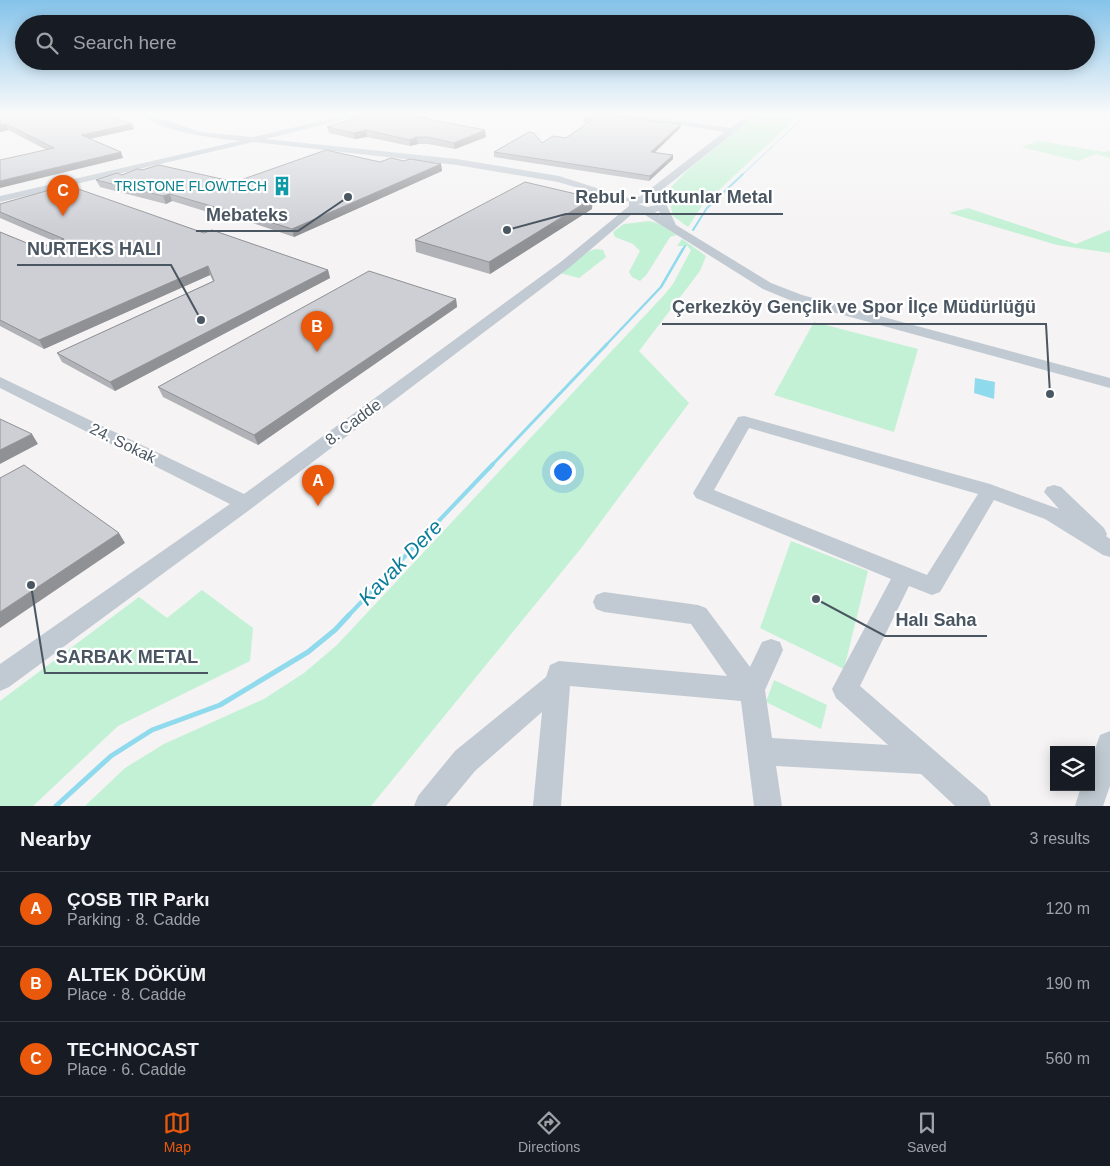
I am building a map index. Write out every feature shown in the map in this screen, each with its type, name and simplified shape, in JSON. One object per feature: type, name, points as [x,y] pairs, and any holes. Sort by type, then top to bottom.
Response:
[{"type":"street","points":[[0,199],[190,153]]},
{"type":"street","points":[[382,153],[560,179],[633,207],[659,220],[768,286],[797,298],[1110,383]]},
{"type":"street","name":"8. Cadde","points":[[0,678],[245,503],[566,264],[633,207],[703,153]]},
{"type":"street","points":[[656,190],[660,197],[660,204],[672,228]]},
{"type":"street","points":[[633,207],[655,209],[660,204]]},
{"type":"street","points":[[633,207],[659,220]]},
{"type":"street","name":"24. Sokak","points":[[0,382],[245,503]]},
{"type":"street","points":[[990,492],[932,586],[703,493],[744,421],[990,492],[1052,514],[1110,547]]},
{"type":"street","points":[[1054,492],[1110,547]]},
{"type":"street","points":[[904,574],[845,689],[977,806]]},
{"type":"street","points":[[604,602],[698,615],[752,690],[768,806]]},
{"type":"street","points":[[752,690],[771,650]]},
{"type":"street","points":[[547,806],[560,673],[752,690]]},
{"type":"street","points":[[428,806],[465,761],[559,682]]},
{"type":"street","points":[[1089,806],[1110,745]]},
{"type":"street","points":[[760,750],[927,761]]},
{"type":"green space","points":[[709,153],[759,153],[702,206],[688,227],[673,216],[667,191]]},
{"type":"green space","points":[[1044,153],[1110,153],[1110,158],[1096,154],[1078,161]]},
{"type":"green space","points":[[968,208],[1076,244],[1110,230],[1110,253],[1057,245],[949,213]]},
{"type":"green space","points":[[650,221],[660,224],[677,235],[670,237],[647,274],[640,281],[632,277],[629,272],[640,251],[633,244],[615,237],[613,232],[624,224]]},
{"type":"green space","points":[[682,239],[706,256],[700,271],[639,351],[689,403],[582,547],[371,806],[85,806],[125,768],[164,744],[264,699],[304,673],[337,645],[665,294],[673,284],[691,250],[687,246],[677,246]]},
{"type":"green space","points":[[603,250],[606,257],[579,278],[560,273],[589,251]]},
{"type":"green space","points":[[814,322],[918,349],[894,432],[774,395]]},
{"type":"green space","points":[[791,541],[868,571],[844,669],[760,628]]},
{"type":"green space","points":[[202,590],[253,628],[250,661],[118,726],[33,806],[0,806],[0,701],[139,597],[167,618]]},
{"type":"green space","points":[[774,680],[827,705],[821,729],[766,702]]},
{"type":"water","points":[[975,378],[995,382],[994,399],[974,393]]},
{"type":"building","points":[[33,153],[118,153],[0,181],[0,160]]},
{"type":"building","points":[[319,153],[338,153],[380,162],[391,158],[441,164],[292,229],[235,211],[232,212],[170,194],[163,196],[96,180],[117,173],[122,175],[137,169],[142,170],[159,165],[235,182]]},
{"type":"building","points":[[498,153],[655,153],[673,155],[650,176]]},
{"type":"building","points":[[525,182],[593,198],[489,262],[415,240]]},
{"type":"building","points":[[67,185],[204,233],[212,230],[328,270],[110,382],[57,353],[214,281],[208,266],[39,340],[0,320],[0,232],[39,248],[64,239],[0,212],[0,204]]},
{"type":"building","points":[[369,271],[456,299],[254,435],[158,387]]},
{"type":"building","points":[[0,419],[32,434],[0,450]]},
{"type":"building","points":[[24,465],[119,533],[0,612],[0,478]]},
{"type":"waterway","points":[[742,175],[766,153]]},
{"type":"waterway","points":[[693,230],[707,208],[743,174]]},
{"type":"waterway","name":"Kavak Dere","points":[[682,251],[685,246]]},
{"type":"waterway","name":"Kavak Dere","points":[[606,345],[661,287],[683,249]]},
{"type":"waterway","name":"Kavak Dere","points":[[492,465],[607,344]]},
{"type":"waterway","name":"Kavak Dere","points":[[348,616],[493,464]]},
{"type":"waterway","name":"Kavak Dere","points":[[56,806],[111,756],[152,730],[220,705],[308,652],[335,630],[349,615]]},
{"type":"place","name":"TRISTONE FLOWTECH","points":[[282,186]]},
{"type":"place","name":"Mebateks","points":[[348,197]]},
{"type":"place","name":"TECHNOCAST","points":[[63,216]]},
{"type":"place","name":"Rebul - Tutkunlar Metal","points":[[507,230]]},
{"type":"place","name":"NURTEKS HALI","points":[[201,320]]},
{"type":"place","name":"ALTEK DÖKÜM","points":[[317,352]]},
{"type":"place","name":"Çerkezköy Gençlik ve Spor İlçe Müdürlüğü","points":[[1050,394]]},
{"type":"place","name":"ÇOSB TIR Parkı","points":[[318,506]]},
{"type":"place","name":"SARBAK METAL","points":[[31,585]]},
{"type":"place","name":"Halı Saha","points":[[816,599]]}]
